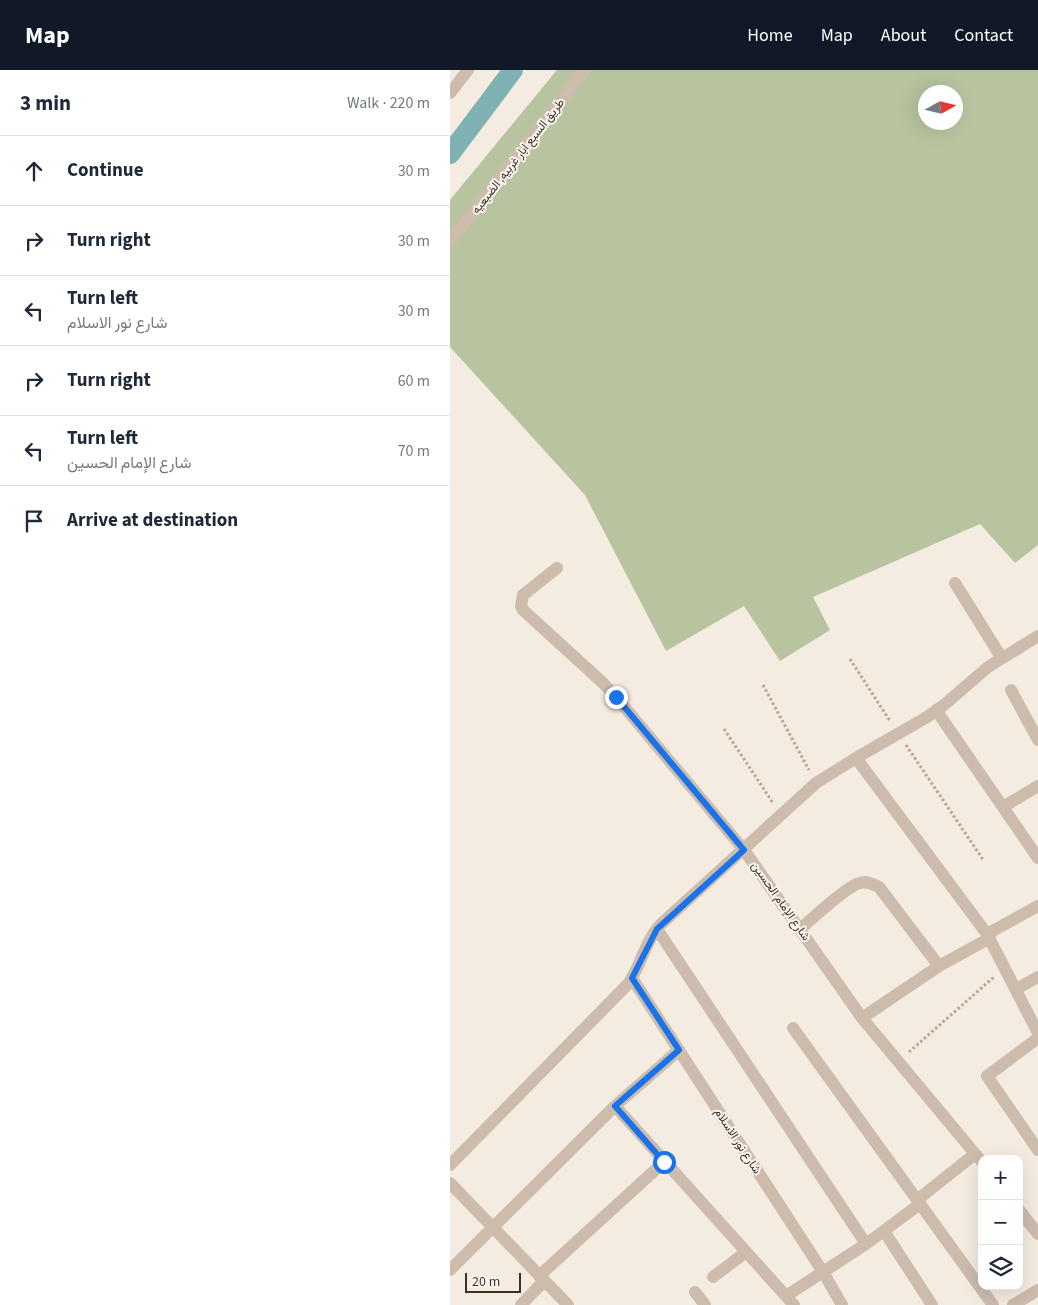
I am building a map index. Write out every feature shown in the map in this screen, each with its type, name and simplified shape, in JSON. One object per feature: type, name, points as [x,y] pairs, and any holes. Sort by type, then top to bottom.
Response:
[{"type":"street","points":[[450,93],[468,70]]},
{"type":"street","name":"طريق السبع ابار غربيه, الضبعيه","points":[[450,242],[585,70]]},
{"type":"street","name":"شارع الإمام الحسين","points":[[557,568],[523,595],[521,599],[523,610],[603,682],[744,850],[862,1018],[978,1157]]},
{"type":"street","points":[[955,583],[1001,657]]},
{"type":"street","points":[[450,1165],[602,1011],[632,978],[657,929],[816,783],[936,710],[1001,657],[1038,636]]},
{"type":"street","points":[[1011,690],[1038,740]]},
{"type":"street","points":[[936,710],[1038,858]]},
{"type":"street","points":[[856,758],[988,936],[1006,967],[1038,1033]]},
{"type":"street","points":[[1003,807],[1038,786]]},
{"type":"street","points":[[800,929],[852,886],[866,882],[878,887],[939,966]]},
{"type":"street","points":[[862,1018],[939,966],[1038,906]]},
{"type":"street","points":[[657,929],[866,1244]]},
{"type":"street","points":[[1016,989],[1038,977]]},
{"type":"street","name":"شارع نور الاسلام","points":[[632,978],[823,1272],[842,1305]]},
{"type":"street","points":[[793,1028],[993,1305]]},
{"type":"street","points":[[1038,1038],[987,1076],[1038,1150]]},
{"type":"street","points":[[450,1270],[615,1106],[679,1050]]},
{"type":"street","points":[[615,1106],[790,1301],[823,1272],[884,1231],[919,1202],[978,1159]]},
{"type":"street","points":[[521,1305],[542,1279],[664,1162]]},
{"type":"street","points":[[450,1183],[568,1305]]},
{"type":"street","points":[[1023,1215],[1038,1234]]},
{"type":"street","points":[[884,1231],[932,1305]]},
{"type":"street","points":[[713,1277],[746,1252]]},
{"type":"street","points":[[1013,1305],[1038,1290]]},
{"type":"street","points":[[695,1292],[705,1305]]},
{"type":"path","points":[[850,659],[984,861]]},
{"type":"path","points":[[763,686],[816,783]]},
{"type":"path","points":[[724,729],[782,816]]},
{"type":"path","points":[[899,1061],[1006,967]]},
{"type":"green space","points":[[557,70],[1038,70],[1038,545],[1015,563],[980,524],[813,597],[830,630],[780,661],[744,606],[666,651],[585,495],[450,347],[450,200]]},
{"type":"waterway","points":[[450,154],[513,70]]},
{"type":"route","points":[[616,697],[744,850],[657,929],[632,978],[679,1050],[615,1106],[664,1162]]}]
